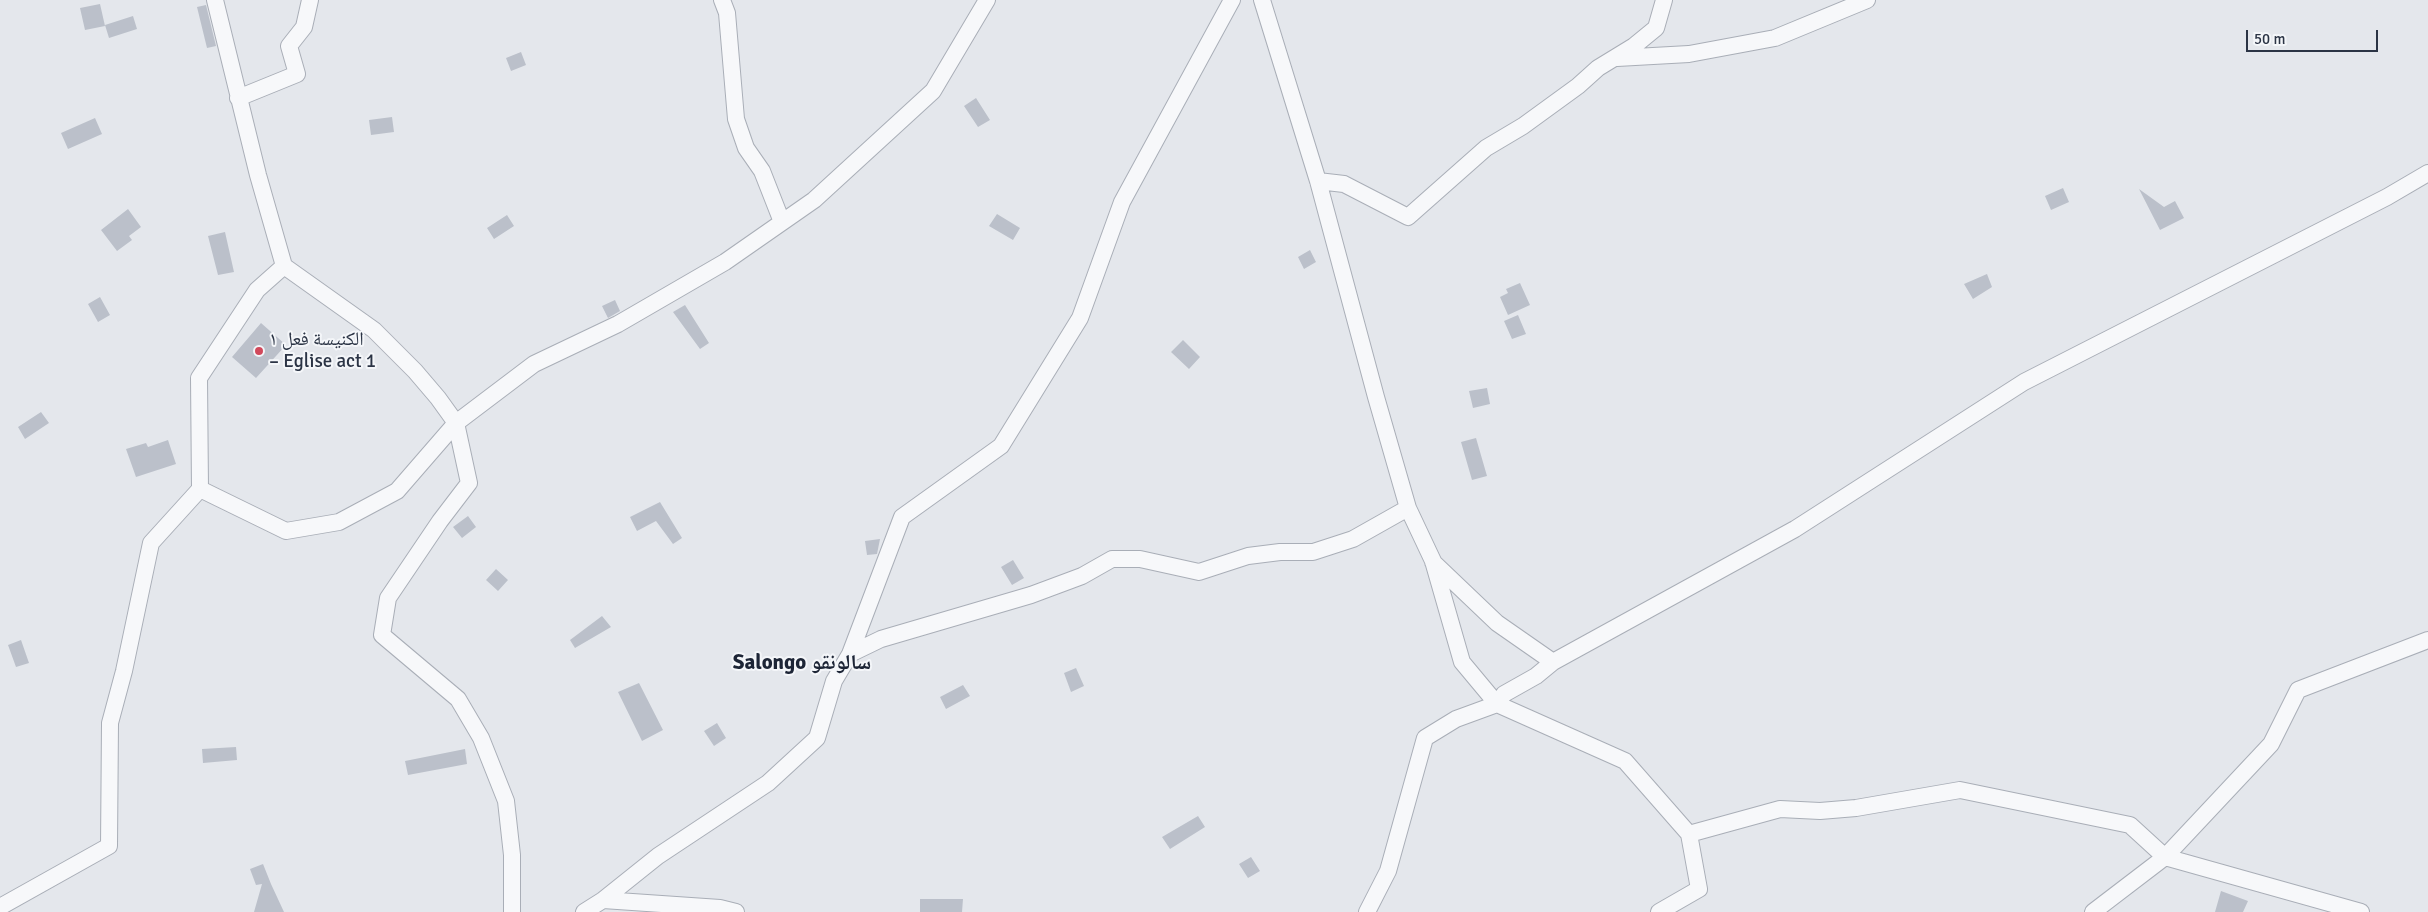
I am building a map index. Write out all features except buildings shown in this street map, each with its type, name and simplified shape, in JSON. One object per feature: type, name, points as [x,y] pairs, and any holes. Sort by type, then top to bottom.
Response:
[{"type":"street","points":[[215,0],[238,98],[284,266],[374,330],[438,398],[456,423],[469,483],[440,521],[388,598],[382,635],[458,699],[481,738],[506,802],[512,855],[512,912]]},
{"type":"street","points":[[238,98],[297,74],[289,46],[304,27],[310,0]]},
{"type":"street","points":[[722,0],[727,13],[736,119],[746,148],[762,172],[782,222]]},
{"type":"street","points":[[200,490],[286,530],[339,522],[397,491],[456,423],[534,364],[618,324],[725,262],[814,200],[933,91],[987,0]]},
{"type":"street","points":[[584,912],[603,900],[658,856],[768,782],[817,738],[834,681],[850,654],[902,517],[1001,446],[1080,318],[1122,202],[1232,0]]},
{"type":"street","points":[[1262,0],[1318,181],[1408,508],[1433,561],[1462,662],[1497,704],[1624,761],[1689,834],[1699,889],[1659,912]]},
{"type":"street","points":[[1318,181],[1344,184],[1408,217],[1486,148],[1523,126],[1578,86],[1598,68],[1656,28],[1664,0]]},
{"type":"street","points":[[1614,58],[1689,54],[1775,38],[1867,0]]},
{"type":"street","points":[[1367,912],[1388,871],[1425,738],[1456,719],[1497,704],[1504,694],[1536,676],[1552,662],[1795,529],[2024,382],[2387,198],[2428,173]]},
{"type":"street","points":[[0,906],[109,846],[110,722],[124,671],[151,544],[200,490],[199,378],[257,290],[284,266]]},
{"type":"street","points":[[850,654],[881,640],[1031,595],[1082,576],[1112,559],[1140,559],[1200,572],[1248,556],[1280,552],[1312,552],[1353,539],[1408,508]]},
{"type":"street","points":[[1433,561],[1497,623],[1552,662]]},
{"type":"street","points":[[2093,912],[2165,857],[2271,744],[2298,690],[2428,640]]},
{"type":"street","points":[[1689,834],[1780,809],[1820,811],[1856,808],[1960,790],[2130,825],[2165,857],[2361,912]]},
{"type":"street","points":[[603,900],[720,908],[736,912]]},
{"type":"place","name":"الكنيسة فعل ۱ – Eglise act 1","points":[[259,351]]},
{"type":"district","name":"Salongo سالونقو","points":[[802,663]]}]
